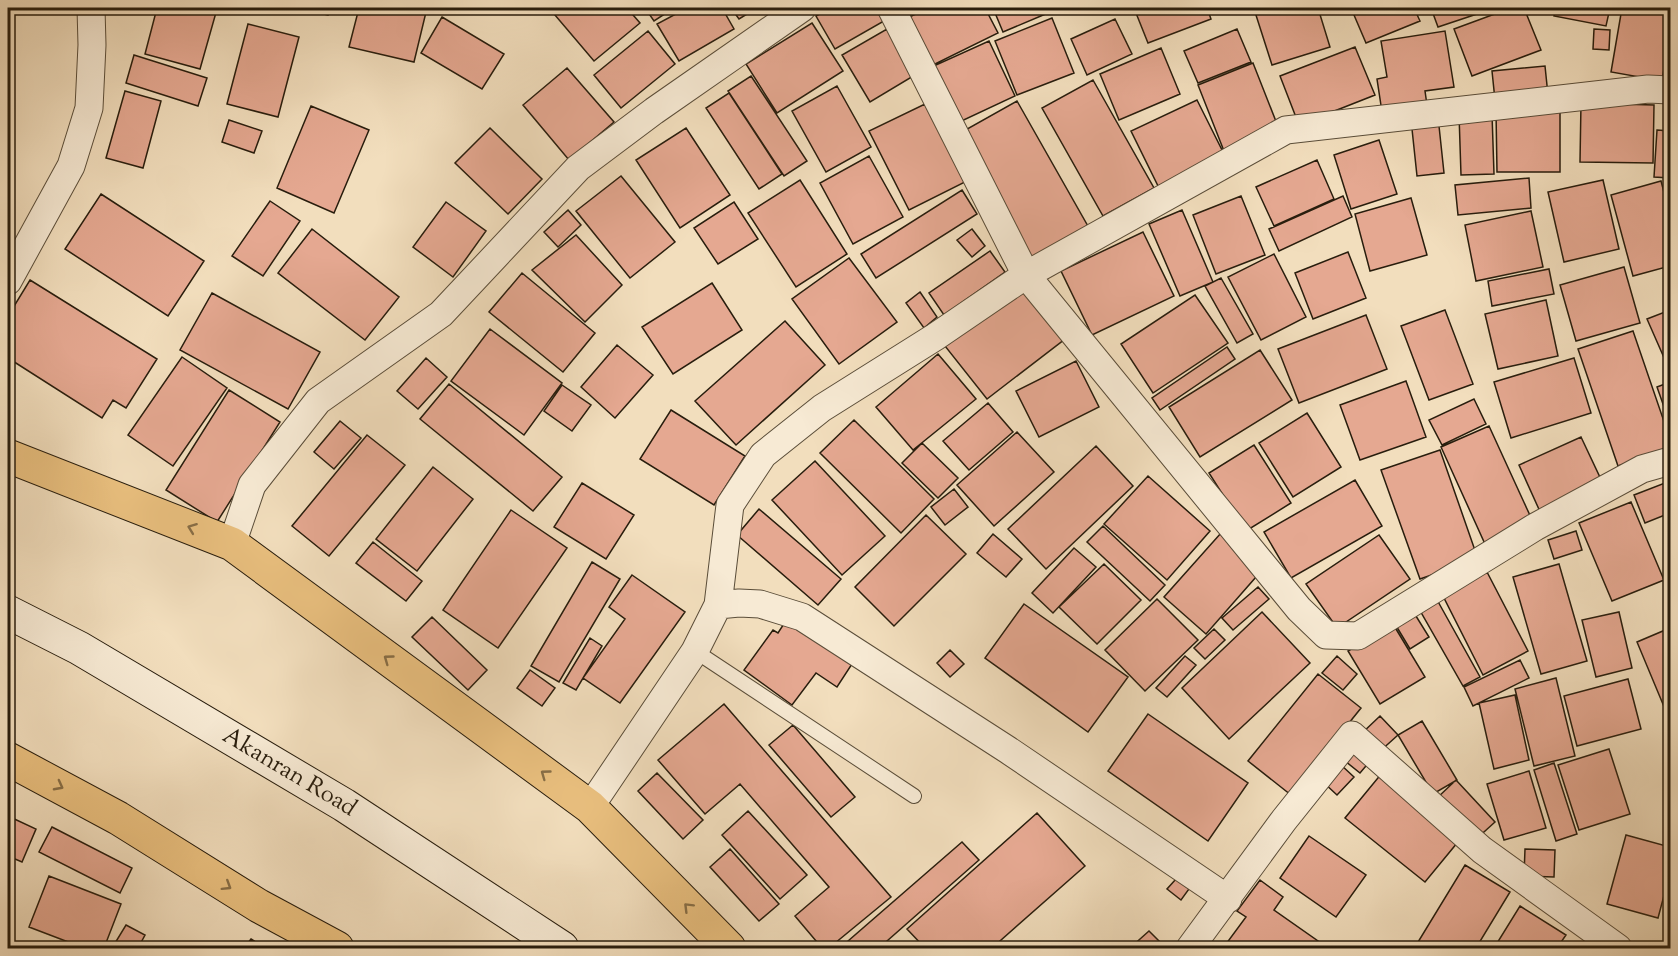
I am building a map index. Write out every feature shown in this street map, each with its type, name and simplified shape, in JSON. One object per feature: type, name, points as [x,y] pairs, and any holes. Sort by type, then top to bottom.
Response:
[{"type":"highway","points":[[8,456],[232,544],[590,807],[729,948]]},
{"type":"highway","points":[[8,759],[118,818],[259,906],[337,948]]},
{"type":"main road","name":"Akanran Road","points":[[8,612],[79,648],[344,805],[562,948]]},
{"type":"street","points":[[8,281],[70,166],[89,108],[91,8]]},
{"type":"street","points":[[232,544],[252,485],[318,401],[441,314],[578,168],[654,111],[802,8]]},
{"type":"street","points":[[891,8],[1026,275],[1291,600],[1326,635],[1358,636],[1535,527],[1642,469],[1671,461]]},
{"type":"street","points":[[590,807],[695,651],[718,605],[730,505],[763,455],[822,408],[935,337],[1026,275],[1286,130],[1648,89],[1671,90]]},
{"type":"street","points":[[718,605],[760,604],[802,617],[1008,750],[1228,899]]},
{"type":"street","points":[[1190,948],[1284,820],[1352,735],[1482,850],[1618,948]]},
{"type":"lane","points":[[695,651],[914,796]]},
{"type":"building","points":[[157,8],[217,9],[200,69],[145,54]]},
{"type":"building","points":[[301,8],[330,8],[328,15]]},
{"type":"building","points":[[359,8],[427,8],[414,62],[349,47]]},
{"type":"building","points":[[549,8],[627,8],[640,23],[594,61]]},
{"type":"building","points":[[645,8],[674,8],[654,21]]},
{"type":"building","points":[[687,8],[722,8],[734,29],[679,61],[657,24]]},
{"type":"building","points":[[731,8],[757,8],[739,19]]},
{"type":"building","points":[[830,8],[885,8],[891,17],[835,49],[816,16]]},
{"type":"building","points":[[929,8],[985,8],[998,33],[931,66],[907,18]]},
{"type":"building","points":[[993,8],[1054,8],[1055,10],[1003,32]]},
{"type":"building","points":[[1134,8],[1207,8],[1211,19],[1148,43]]},
{"type":"building","points":[[1271,8],[1318,8],[1330,47],[1272,65],[1255,12]]},
{"type":"building","points":[[1351,8],[1414,8],[1420,21],[1366,43]]},
{"type":"building","points":[[1431,8],[1495,8],[1438,27]]},
{"type":"building","points":[[1511,8],[1524,8],[1541,50],[1472,76],[1454,29]]},
{"type":"building","points":[[1556,8],[1610,8],[1606,26],[1554,16]]},
{"type":"building","points":[[1622,8],[1670,8],[1670,31],[1662,81],[1611,72]]},
{"type":"building","points":[[442,17],[504,54],[482,89],[421,53]]},
{"type":"building","points":[[1052,18],[1074,73],[1017,95],[995,41]]},
{"type":"building","points":[[1115,19],[1132,54],[1087,75],[1071,39]]},
{"type":"building","points":[[812,23],[843,71],[777,113],[746,64]]},
{"type":"building","points":[[248,24],[299,37],[278,117],[227,104]]},
{"type":"building","points":[[887,29],[915,75],[870,102],[842,55]]},
{"type":"building","points":[[1237,29],[1251,62],[1198,83],[1184,51]]},
{"type":"building","points":[[1594,29],[1610,30],[1609,50],[1593,49]]},
{"type":"building","points":[[648,31],[675,64],[621,108],[594,75]]},
{"type":"building","points":[[1445,31],[1454,87],[1425,91],[1427,105],[1382,112],[1377,79],[1387,77],[1381,41]]},
{"type":"building","points":[[989,41],[1015,96],[953,125],[927,69]]},
{"type":"building","points":[[1355,47],[1375,95],[1299,125],[1280,76]]},
{"type":"building","points":[[1161,48],[1180,94],[1119,120],[1100,74]]},
{"type":"building","points":[[134,55],[207,78],[198,106],[126,83]]},
{"type":"building","points":[[1253,63],[1279,129],[1224,151],[1198,85]]},
{"type":"building","points":[[1545,66],[1548,95],[1495,100],[1492,71]]},
{"type":"building","points":[[567,68],[614,122],[569,160],[523,105]]},
{"type":"building","points":[[751,76],[807,161],[784,176],[728,91]]},
{"type":"building","points":[[1093,80],[1154,188],[1103,216],[1042,108]]},
{"type":"building","points":[[837,86],[871,147],[826,172],[792,111]]},
{"type":"building","points":[[125,91],[161,101],[143,168],[106,158]]},
{"type":"building","points":[[729,93],[782,174],[759,189],[706,108]]},
{"type":"building","points":[[1197,100],[1228,162],[1162,194],[1131,131]]},
{"type":"building","points":[[1017,101],[1089,228],[1032,260],[960,133]]},
{"type":"building","points":[[1581,103],[1654,105],[1653,163],[1580,162]]},
{"type":"building","points":[[925,104],[965,182],[909,210],[869,131]]},
{"type":"building","points":[[311,106],[369,130],[334,213],[277,188]]},
{"type":"building","points":[[1560,110],[1560,172],[1497,172],[1496,111]]},
{"type":"building","points":[[1459,114],[1492,114],[1494,174],[1461,175]]},
{"type":"building","points":[[229,120],[262,131],[254,153],[222,142]]},
{"type":"building","points":[[1439,126],[1444,173],[1417,176],[1412,129]]},
{"type":"building","points":[[490,128],[542,179],[508,214],[455,163]]},
{"type":"building","points":[[686,128],[730,195],[680,228],[636,160]]},
{"type":"building","points":[[1657,130],[1670,131],[1670,178],[1654,177]]},
{"type":"building","points":[[1379,140],[1397,194],[1351,209],[1334,155]]},
{"type":"building","points":[[869,156],[903,217],[853,244],[820,183]]},
{"type":"building","points":[[1317,160],[1334,199],[1274,226],[1256,187]]},
{"type":"building","points":[[621,176],[675,242],[630,278],[576,211]]},
{"type":"building","points":[[1529,178],[1531,208],[1458,215],[1455,185]]},
{"type":"building","points":[[800,180],[847,254],[796,287],[748,213]]},
{"type":"building","points":[[1603,180],[1619,249],[1564,262],[1548,192]]},
{"type":"building","points":[[1661,181],[1670,215],[1670,266],[1633,276],[1611,195]]},
{"type":"building","points":[[962,190],[977,214],[876,278],[861,254]]},
{"type":"building","points":[[101,194],[204,261],[168,316],[65,249]]},
{"type":"building","points":[[1241,196],[1265,255],[1216,274],[1193,215]]},
{"type":"building","points":[[1343,196],[1352,217],[1279,251],[1269,229]]},
{"type":"building","points":[[1411,198],[1427,255],[1370,271],[1355,214]]},
{"type":"building","points":[[270,201],[300,221],[263,276],[232,256]]},
{"type":"building","points":[[446,202],[486,231],[453,277],[413,247]]},
{"type":"building","points":[[734,202],[758,239],[718,264],[694,228]]},
{"type":"building","points":[[568,210],[581,225],[558,247],[544,232]]},
{"type":"building","points":[[1182,210],[1213,282],[1180,296],[1149,224]]},
{"type":"building","points":[[1531,211],[1543,267],[1476,281],[1465,225]]},
{"type":"building","points":[[312,229],[399,297],[365,340],[278,273]]},
{"type":"building","points":[[972,229],[985,246],[972,257],[957,240]]},
{"type":"building","points":[[1143,232],[1174,296],[1092,335],[1061,271]]},
{"type":"building","points":[[576,235],[622,285],[585,322],[532,270]]},
{"type":"building","points":[[990,251],[1005,272],[944,315],[929,293]]},
{"type":"building","points":[[1348,252],[1366,298],[1313,319],[1295,273]]},
{"type":"building","points":[[1274,254],[1306,317],[1261,340],[1228,277]]},
{"type":"building","points":[[849,258],[897,322],[839,364],[792,299]]},
{"type":"building","points":[[1624,267],[1640,323],[1576,341],[1560,285]]},
{"type":"building","points":[[1549,269],[1554,294],[1492,306],[1488,281]]},
{"type":"building","points":[[522,273],[595,333],[563,372],[489,312]]},
{"type":"building","points":[[1221,278],[1253,334],[1237,343],[1205,286]]},
{"type":"building","points":[[30,280],[157,359],[126,408],[113,400],[102,418],[8,358],[10,328],[8,316]]},
{"type":"building","points":[[1019,281],[1065,339],[987,399],[941,341]]},
{"type":"building","points":[[712,283],[742,330],[673,374],[642,327]]},
{"type":"building","points":[[920,292],[937,317],[924,328],[906,303]]},
{"type":"building","points":[[212,293],[320,352],[288,409],[180,350]]},
{"type":"building","points":[[1195,295],[1228,343],[1153,393],[1121,344]]},
{"type":"building","points":[[1546,300],[1558,356],[1498,369],[1485,314]]},
{"type":"building","points":[[1445,310],[1473,384],[1429,400],[1401,326]]},
{"type":"building","points":[[1670,310],[1670,369],[1669,369],[1647,319]]},
{"type":"building","points":[[1366,315],[1387,369],[1299,403],[1278,349]]},
{"type":"building","points":[[785,321],[825,365],[736,445],[695,401]]},
{"type":"building","points":[[490,329],[562,383],[524,435],[451,381]]},
{"type":"building","points":[[1633,331],[1670,439],[1670,448],[1618,466],[1578,349]]},
{"type":"building","points":[[617,345],[653,375],[615,418],[581,387]]},
{"type":"building","points":[[1227,347],[1235,359],[1160,410],[1152,398]]},
{"type":"building","points":[[1260,350],[1292,400],[1200,457],[1169,407]]},
{"type":"building","points":[[938,354],[976,399],[913,450],[876,407]]},
{"type":"building","points":[[182,357],[227,388],[173,466],[128,435]]},
{"type":"building","points":[[426,358],[447,377],[418,409],[397,391]]},
{"type":"building","points":[[1574,358],[1591,413],[1511,438],[1494,382]]},
{"type":"building","points":[[1076,361],[1099,407],[1039,437],[1016,391]]},
{"type":"building","points":[[1406,381],[1426,437],[1360,460],[1340,405]]},
{"type":"building","points":[[1670,382],[1670,424],[1657,387]]},
{"type":"building","points":[[449,384],[562,477],[533,511],[420,419]]},
{"type":"building","points":[[562,385],[591,405],[572,431],[544,411]]},
{"type":"building","points":[[229,390],[280,422],[217,522],[166,490]]},
{"type":"building","points":[[1474,399],[1486,424],[1442,445],[1429,420]]},
{"type":"building","points":[[988,403],[1013,432],[969,470],[943,441]]},
{"type":"building","points":[[671,410],[745,456],[714,505],[640,459]]},
{"type":"building","points":[[1307,413],[1341,467],[1293,497],[1259,443]]},
{"type":"building","points":[[854,420],[934,499],[901,533],[820,453]]},
{"type":"building","points":[[340,421],[361,438],[334,469],[314,452]]},
{"type":"building","points":[[1489,426],[1533,522],[1485,544],[1441,447]]},
{"type":"building","points":[[1017,432],[1054,472],[994,526],[957,485]]},
{"type":"building","points":[[367,435],[405,465],[329,556],[292,526]]},
{"type":"building","points":[[1581,437],[1605,488],[1542,516],[1519,465]]},
{"type":"building","points":[[922,443],[958,478],[938,498],[902,463]]},
{"type":"building","points":[[1254,445],[1291,503],[1246,531],[1209,473]]},
{"type":"building","points":[[1096,446],[1133,486],[1046,569],[1008,529]]},
{"type":"building","points":[[1440,450],[1478,559],[1420,579],[1381,470]]},
{"type":"building","points":[[815,461],[885,536],[842,575],[772,500]]},
{"type":"building","points":[[433,467],[473,499],[417,571],[376,539]]},
{"type":"building","points":[[1148,476],[1210,531],[1167,580],[1104,524]]},
{"type":"building","points":[[1355,480],[1382,526],[1291,578],[1264,532]]},
{"type":"building","points":[[1670,481],[1670,513],[1645,523],[1634,495]]},
{"type":"building","points":[[582,483],[634,515],[606,559],[554,527]]},
{"type":"building","points":[[954,489],[968,507],[945,525],[931,507]]},
{"type":"building","points":[[1631,502],[1664,580],[1612,601],[1579,523]]},
{"type":"building","points":[[759,509],[841,579],[818,605],[737,535]]},
{"type":"building","points":[[511,510],[567,548],[498,648],[443,610]]},
{"type":"building","points":[[926,515],[966,554],[894,626],[855,587]]},
{"type":"building","points":[[1103,526],[1165,585],[1150,601],[1087,542]]},
{"type":"building","points":[[1576,531],[1582,550],[1554,559],[1548,540]]},
{"type":"building","points":[[1221,533],[1263,569],[1206,634],[1164,597]]},
{"type":"building","points":[[993,534],[1022,559],[1006,577],[977,553]]},
{"type":"building","points":[[1379,535],[1410,579],[1337,628],[1306,584]]},
{"type":"building","points":[[373,542],[422,581],[406,601],[356,563]]},
{"type":"building","points":[[1074,548],[1096,567],[1053,613],[1032,593]]},
{"type":"building","points":[[592,562],[620,579],[559,682],[531,666]]},
{"type":"building","points":[[1104,564],[1141,600],[1097,644],[1059,607]]},
{"type":"building","points":[[1559,564],[1587,661],[1541,674],[1513,577]]},
{"type":"building","points":[[1487,572],[1528,651],[1483,675],[1442,594]]},
{"type":"building","points":[[632,575],[685,612],[620,703],[583,678],[625,619],[609,607]]},
{"type":"building","points":[[1258,587],[1269,599],[1233,630],[1222,618]]},
{"type":"building","points":[[1436,598],[1480,677],[1463,686],[1418,607]]},
{"type":"building","points":[[1157,599],[1198,640],[1145,691],[1105,650]]},
{"type":"building","points":[[1024,604],[1128,677],[1088,732],[985,658]]},
{"type":"building","points":[[1411,608],[1429,637],[1410,649],[1392,619]]},
{"type":"building","points":[[1262,612],[1310,663],[1229,739],[1182,688]]},
{"type":"building","points":[[1619,612],[1632,668],[1596,677],[1582,620]]},
{"type":"building","points":[[432,617],[487,670],[468,690],[412,637]]},
{"type":"building","points":[[787,619],[852,664],[837,687],[816,673],[792,705],[744,670],[773,630],[778,633]]},
{"type":"building","points":[[1393,624],[1425,677],[1380,704],[1348,651]]},
{"type":"building","points":[[1670,628],[1670,721],[1637,642]]},
{"type":"building","points":[[1214,629],[1225,640],[1205,659],[1194,648]]},
{"type":"building","points":[[590,638],[602,646],[576,690],[563,683]]},
{"type":"building","points":[[950,650],[964,664],[950,677],[937,663]]},
{"type":"building","points":[[1185,656],[1196,665],[1167,697],[1156,688]]},
{"type":"building","points":[[1337,656],[1357,674],[1343,690],[1322,673]]},
{"type":"building","points":[[1520,660],[1529,678],[1473,706],[1464,687]]},
{"type":"building","points":[[530,670],[555,688],[542,706],[517,688]]},
{"type":"building","points":[[1318,674],[1361,708],[1291,795],[1248,761]]},
{"type":"building","points":[[1556,678],[1575,756],[1534,766],[1515,689]]},
{"type":"building","points":[[1628,679],[1641,729],[1577,746],[1564,696]]},
{"type":"building","points":[[1515,695],[1529,760],[1494,769],[1479,703]]},
{"type":"building","points":[[724,704],[891,897],[829,948],[822,948],[795,916],[829,887],[740,784],[705,814],[658,760]]},
{"type":"building","points":[[1148,714],[1248,783],[1208,841],[1108,771]]},
{"type":"building","points":[[1380,716],[1398,735],[1378,753],[1360,735]]},
{"type":"building","points":[[1422,721],[1457,780],[1433,794],[1398,735]]},
{"type":"building","points":[[793,725],[855,797],[831,817],[769,745]]},
{"type":"building","points":[[1357,747],[1371,760],[1360,773],[1345,761]]},
{"type":"building","points":[[1609,749],[1630,814],[1579,830],[1558,765]]},
{"type":"building","points":[[1554,763],[1577,834],[1556,841],[1534,770]]},
{"type":"building","points":[[1340,764],[1354,777],[1337,795],[1322,781]]},
{"type":"building","points":[[1529,771],[1546,828],[1504,840],[1487,784]]},
{"type":"building","points":[[657,773],[703,820],[683,839],[638,791]]},
{"type":"building","points":[[1382,773],[1462,837],[1425,882],[1345,818]]},
{"type":"building","points":[[1456,780],[1495,822],[1474,841],[1436,799]]},
{"type":"building","points":[[748,811],[807,875],[780,899],[722,835]]},
{"type":"building","points":[[1037,813],[1085,866],[992,948],[925,948],[907,929]]},
{"type":"building","points":[[8,816],[36,829],[22,862],[8,856]]},
{"type":"building","points":[[52,827],[132,868],[120,893],[39,852]]},
{"type":"building","points":[[1626,835],[1670,847],[1670,873],[1658,918],[1607,904]]},
{"type":"building","points":[[1309,836],[1366,875],[1336,917],[1280,878]]},
{"type":"building","points":[[962,842],[979,860],[879,948],[840,948]]},
{"type":"building","points":[[730,849],[779,904],[759,921],[710,867]]},
{"type":"building","points":[[1525,849],[1555,850],[1554,877],[1524,876]]},
{"type":"building","points":[[1465,865],[1510,892],[1476,948],[1415,947]]},
{"type":"building","points":[[49,876],[121,904],[104,948],[84,948],[29,927]]},
{"type":"building","points":[[1176,879],[1189,889],[1181,900],[1167,889]]},
{"type":"building","points":[[1260,880],[1283,897],[1274,910],[1328,948],[1233,948],[1226,944],[1246,917],[1237,911]]},
{"type":"building","points":[[1520,906],[1566,935],[1557,948],[1494,948]]},
{"type":"building","points":[[126,925],[145,935],[138,948],[112,948]]},
{"type":"building","points":[[1670,925],[1670,948],[1666,948]]},
{"type":"building","points":[[1149,931],[1166,948],[1130,948]]},
{"type":"building","points":[[251,939],[265,948],[244,948]]}]
